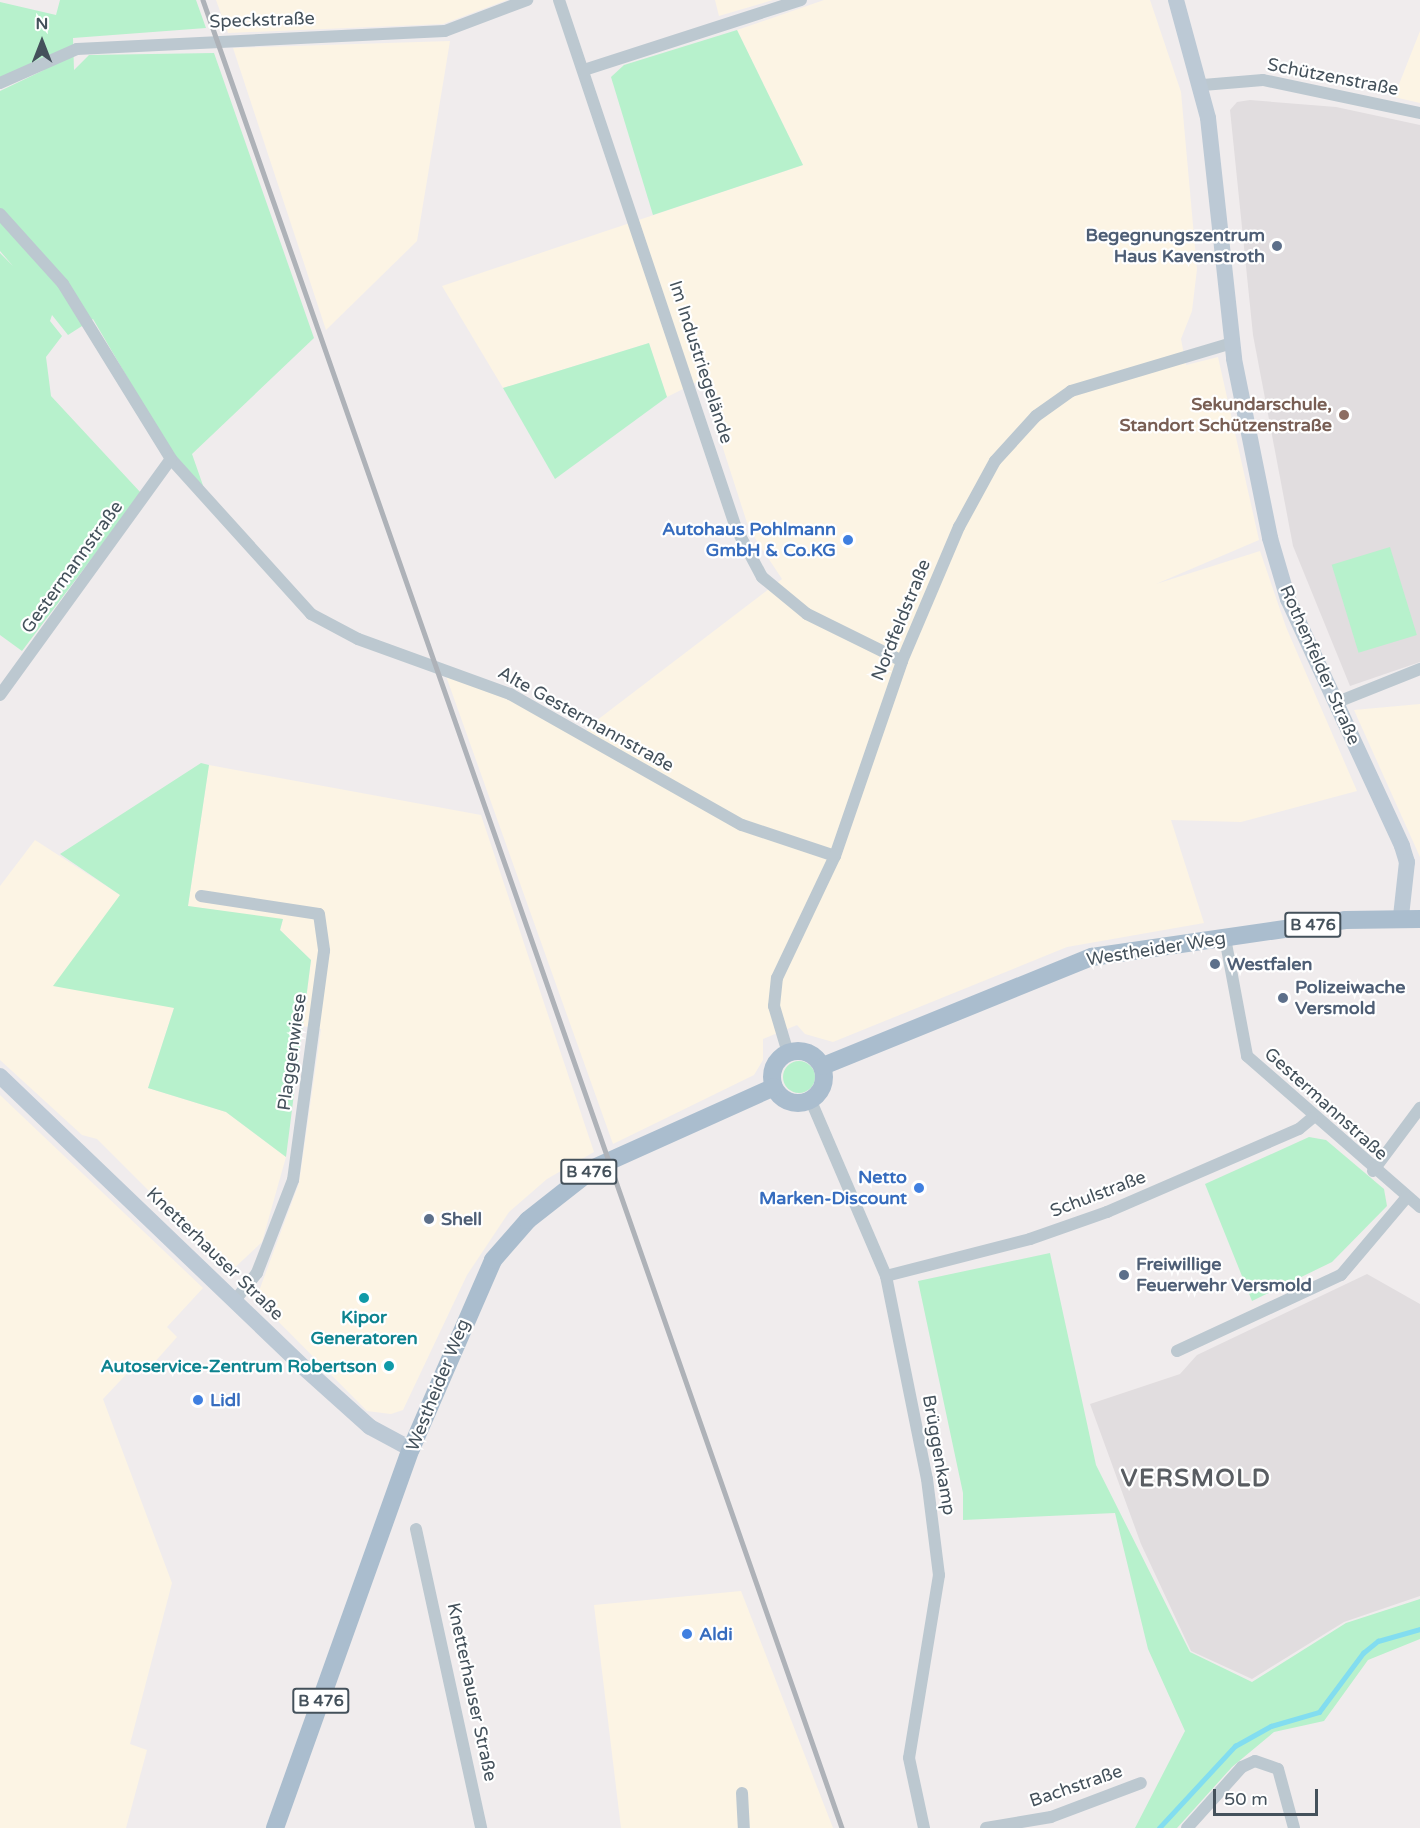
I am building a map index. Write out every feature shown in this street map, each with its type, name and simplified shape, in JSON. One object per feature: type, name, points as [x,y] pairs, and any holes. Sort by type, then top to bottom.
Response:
[{"type":"main road","name":"Rothenfelder Straße","points":[[1176,0],[1203,85],[1232,343],[1269,538],[1288,599],[1402,846],[1407,862],[1401,916]]},
{"type":"main road","name":"B 476","points":[[1401,916],[1420,919]]},
{"type":"main road","name":"Westheider Weg","points":[[823,1066],[1052,969],[1136,949],[1401,916]]},
{"type":"main road","points":[[808,1052],[823,1066],[825,1082],[811,1101],[793,1103],[774,1087],[776,1063],[788,1053],[808,1052]]},
{"type":"main road","name":"Knetterhauser Straße","points":[[0,1076],[370,1427],[411,1449]]},
{"type":"main road","name":"Westheider Weg","points":[[275,1828],[411,1449],[482,1281],[513,1235],[603,1163],[774,1087]]},
{"type":"street","name":"Speckstraße","points":[[0,83],[77,49],[445,31],[527,0]]},
{"type":"street","name":"Im Industriegelände","points":[[559,0],[736,528],[762,577],[807,614],[902,661]]},
{"type":"street","points":[[584,70],[801,0]]},
{"type":"street","name":"Schützenstraße","points":[[1203,85],[1263,80],[1420,112]]},
{"type":"street","points":[[0,214],[63,284],[171,459]]},
{"type":"street","name":"Nordfeldstraße","points":[[788,1053],[774,1006],[777,978],[835,856],[902,661],[964,517],[995,461],[1036,416],[1071,392],[1110,376],[1232,343]]},
{"type":"street","name":"Gestermannstraße","points":[[0,695],[171,459]]},
{"type":"street","name":"Alte Gestermannstraße","points":[[171,459],[247,547],[311,614],[335,628],[510,694],[713,811],[835,856]]},
{"type":"street","points":[[1335,703],[1420,669]]},
{"type":"street","name":"Plaggenwiese","points":[[201,896],[319,914],[324,951],[293,1180],[257,1273],[235,1300]]},
{"type":"street","name":"Gestermannstraße","points":[[1225,938],[1247,1056],[1312,1118],[1406,1198],[1420,1207]]},
{"type":"street","name":"Brüggenkamp","points":[[811,1101],[886,1276],[927,1479],[939,1575],[909,1758],[924,1828]]},
{"type":"street","points":[[1374,1171],[1420,1108]]},
{"type":"street","name":"Schulstraße","points":[[886,1276],[1030,1239],[1107,1212],[1299,1129],[1312,1118]]},
{"type":"street","points":[[1177,1351],[1341,1275],[1406,1198]]},
{"type":"street","name":"Knetterhauser Straße","points":[[416,1529],[482,1828]]},
{"type":"street","points":[[1187,1828],[1242,1767],[1255,1761],[1278,1769],[1294,1828]]},
{"type":"street","name":"Bachstraße","points":[[986,1828],[1051,1817],[1141,1783]]},
{"type":"street","points":[[742,1793],[744,1828]]},
{"type":"shaded area","points":[[216,0],[507,0],[443,24],[228,33]]},
{"type":"shaded area","points":[[715,0],[773,0],[719,16]]},
{"type":"shaded area","points":[[824,0],[1150,0],[1181,92],[1197,269],[1192,311],[1181,339],[1186,365],[1218,357],[1259,540],[1156,584],[1260,551],[1286,627],[1357,791],[1241,822],[1171,820],[1204,923],[1067,947],[833,1042],[805,1034],[797,1025],[763,1039],[763,1060],[754,1075],[613,1144],[446,676],[514,702],[580,739],[592,724],[782,579],[749,529],[701,380],[667,397],[649,343],[503,388],[442,286],[803,165],[737,30]]},
{"type":"shaded area","points":[[1420,31],[1420,103],[1394,97]]},
{"type":"shaded area","points":[[450,41],[417,241],[326,330],[233,48]]},
{"type":"shaded area","name":"Sekundarschule, Standort Schützenstraße","points":[[1250,100],[1336,107],[1420,125],[1420,662],[1350,686],[1293,546],[1253,335],[1230,110],[1237,102]]},
{"type":"shaded area","points":[[1420,704],[1420,857],[1354,710]]},
{"type":"shaded area","points":[[209,765],[481,815],[594,1152],[547,1179],[509,1212],[467,1275],[403,1410],[391,1414],[367,1411],[256,1299],[299,1183],[321,1029],[303,1026],[311,960],[280,930],[283,920],[188,906]]},
{"type":"shaded area","points":[[35,840],[120,895],[174,1008],[148,1088],[226,1112],[286,1157],[262,1242],[230,1272],[97,1139],[82,1135],[0,1060],[0,886]]},
{"type":"shaded area","points":[[0,1095],[203,1288],[167,1327],[177,1337],[145,1373],[135,1365],[103,1399],[172,1583],[130,1744],[147,1750],[126,1828],[0,1828]]},
{"type":"shaded area","points":[[1367,1274],[1420,1304],[1420,1596],[1344,1622],[1252,1679],[1191,1651],[1141,1544],[1090,1404],[1180,1374],[1197,1355]]},
{"type":"shaded area","points":[[741,1591],[833,1828],[621,1828],[594,1605]]},
{"type":"green space","points":[[60,0],[196,0],[206,28],[73,38],[74,70],[89,55],[214,53],[314,338],[192,454],[206,494],[174,457],[93,319],[68,335],[52,315],[50,321],[62,336],[46,357],[51,396],[141,493],[22,651],[0,635],[0,253],[13,266],[0,251],[0,91],[44,70],[0,78],[0,2],[56,15]]},
{"type":"green space","points":[[737,30],[803,165],[653,215],[611,77],[624,65]]},
{"type":"green space","points":[[649,343],[667,397],[555,479],[503,388]]},
{"type":"green space","points":[[1390,547],[1417,635],[1359,653],[1332,565]]},
{"type":"green space","points":[[201,763],[209,765],[188,906],[283,919],[280,930],[311,960],[286,1157],[226,1112],[148,1088],[174,1008],[53,986],[120,895],[60,854]]},
{"type":"green space","points":[[799,1061],[810,1066],[815,1077],[810,1088],[799,1093],[788,1088],[783,1077],[788,1066]]},
{"type":"green space","points":[[1309,1137],[1326,1140],[1384,1189],[1387,1206],[1332,1262],[1252,1301],[1205,1184]]},
{"type":"green space","points":[[1050,1253],[1096,1465],[1190,1652],[1252,1682],[1346,1623],[1420,1599],[1420,1639],[1368,1660],[1324,1721],[1274,1732],[1232,1767],[1177,1828],[1135,1828],[1185,1731],[1148,1649],[1115,1513],[963,1520],[963,1493],[918,1281]]},
{"type":"waterway","points":[[1159,1828],[1235,1746],[1271,1726],[1319,1712],[1363,1653],[1378,1641],[1420,1629]]},
{"type":"railway","points":[[203,0],[842,1828]]},
{"type":"place","name":"Begegnungszentrum Haus Kavenstroth","points":[[1277,246]]},
{"type":"place","name":"Sekundarschule, Standort Schützenstraße","points":[[1344,415]]},
{"type":"place","name":"Autohaus Pohlmann GmbH & Co.KG","points":[[848,540]]},
{"type":"place","name":"Westfalen","points":[[1215,964]]},
{"type":"place","name":"Polizeiwache Versmold","points":[[1283,998]]},
{"type":"place","name":"Netto Marken-Discount","points":[[919,1188]]},
{"type":"place","name":"Shell","points":[[429,1219]]},
{"type":"place","name":"Freiwillige Feuerwehr Versmold","points":[[1124,1275]]},
{"type":"place","name":"Kipor Generatoren","points":[[364,1298]]},
{"type":"place","name":"Autoservice-Zentrum Robertson","points":[[389,1366]]},
{"type":"place","name":"Lidl","points":[[198,1400]]},
{"type":"place","name":"Aldi","points":[[687,1634]]},
{"type":"district","name":"VERSMOLD","points":[[1196,1479]]}]
